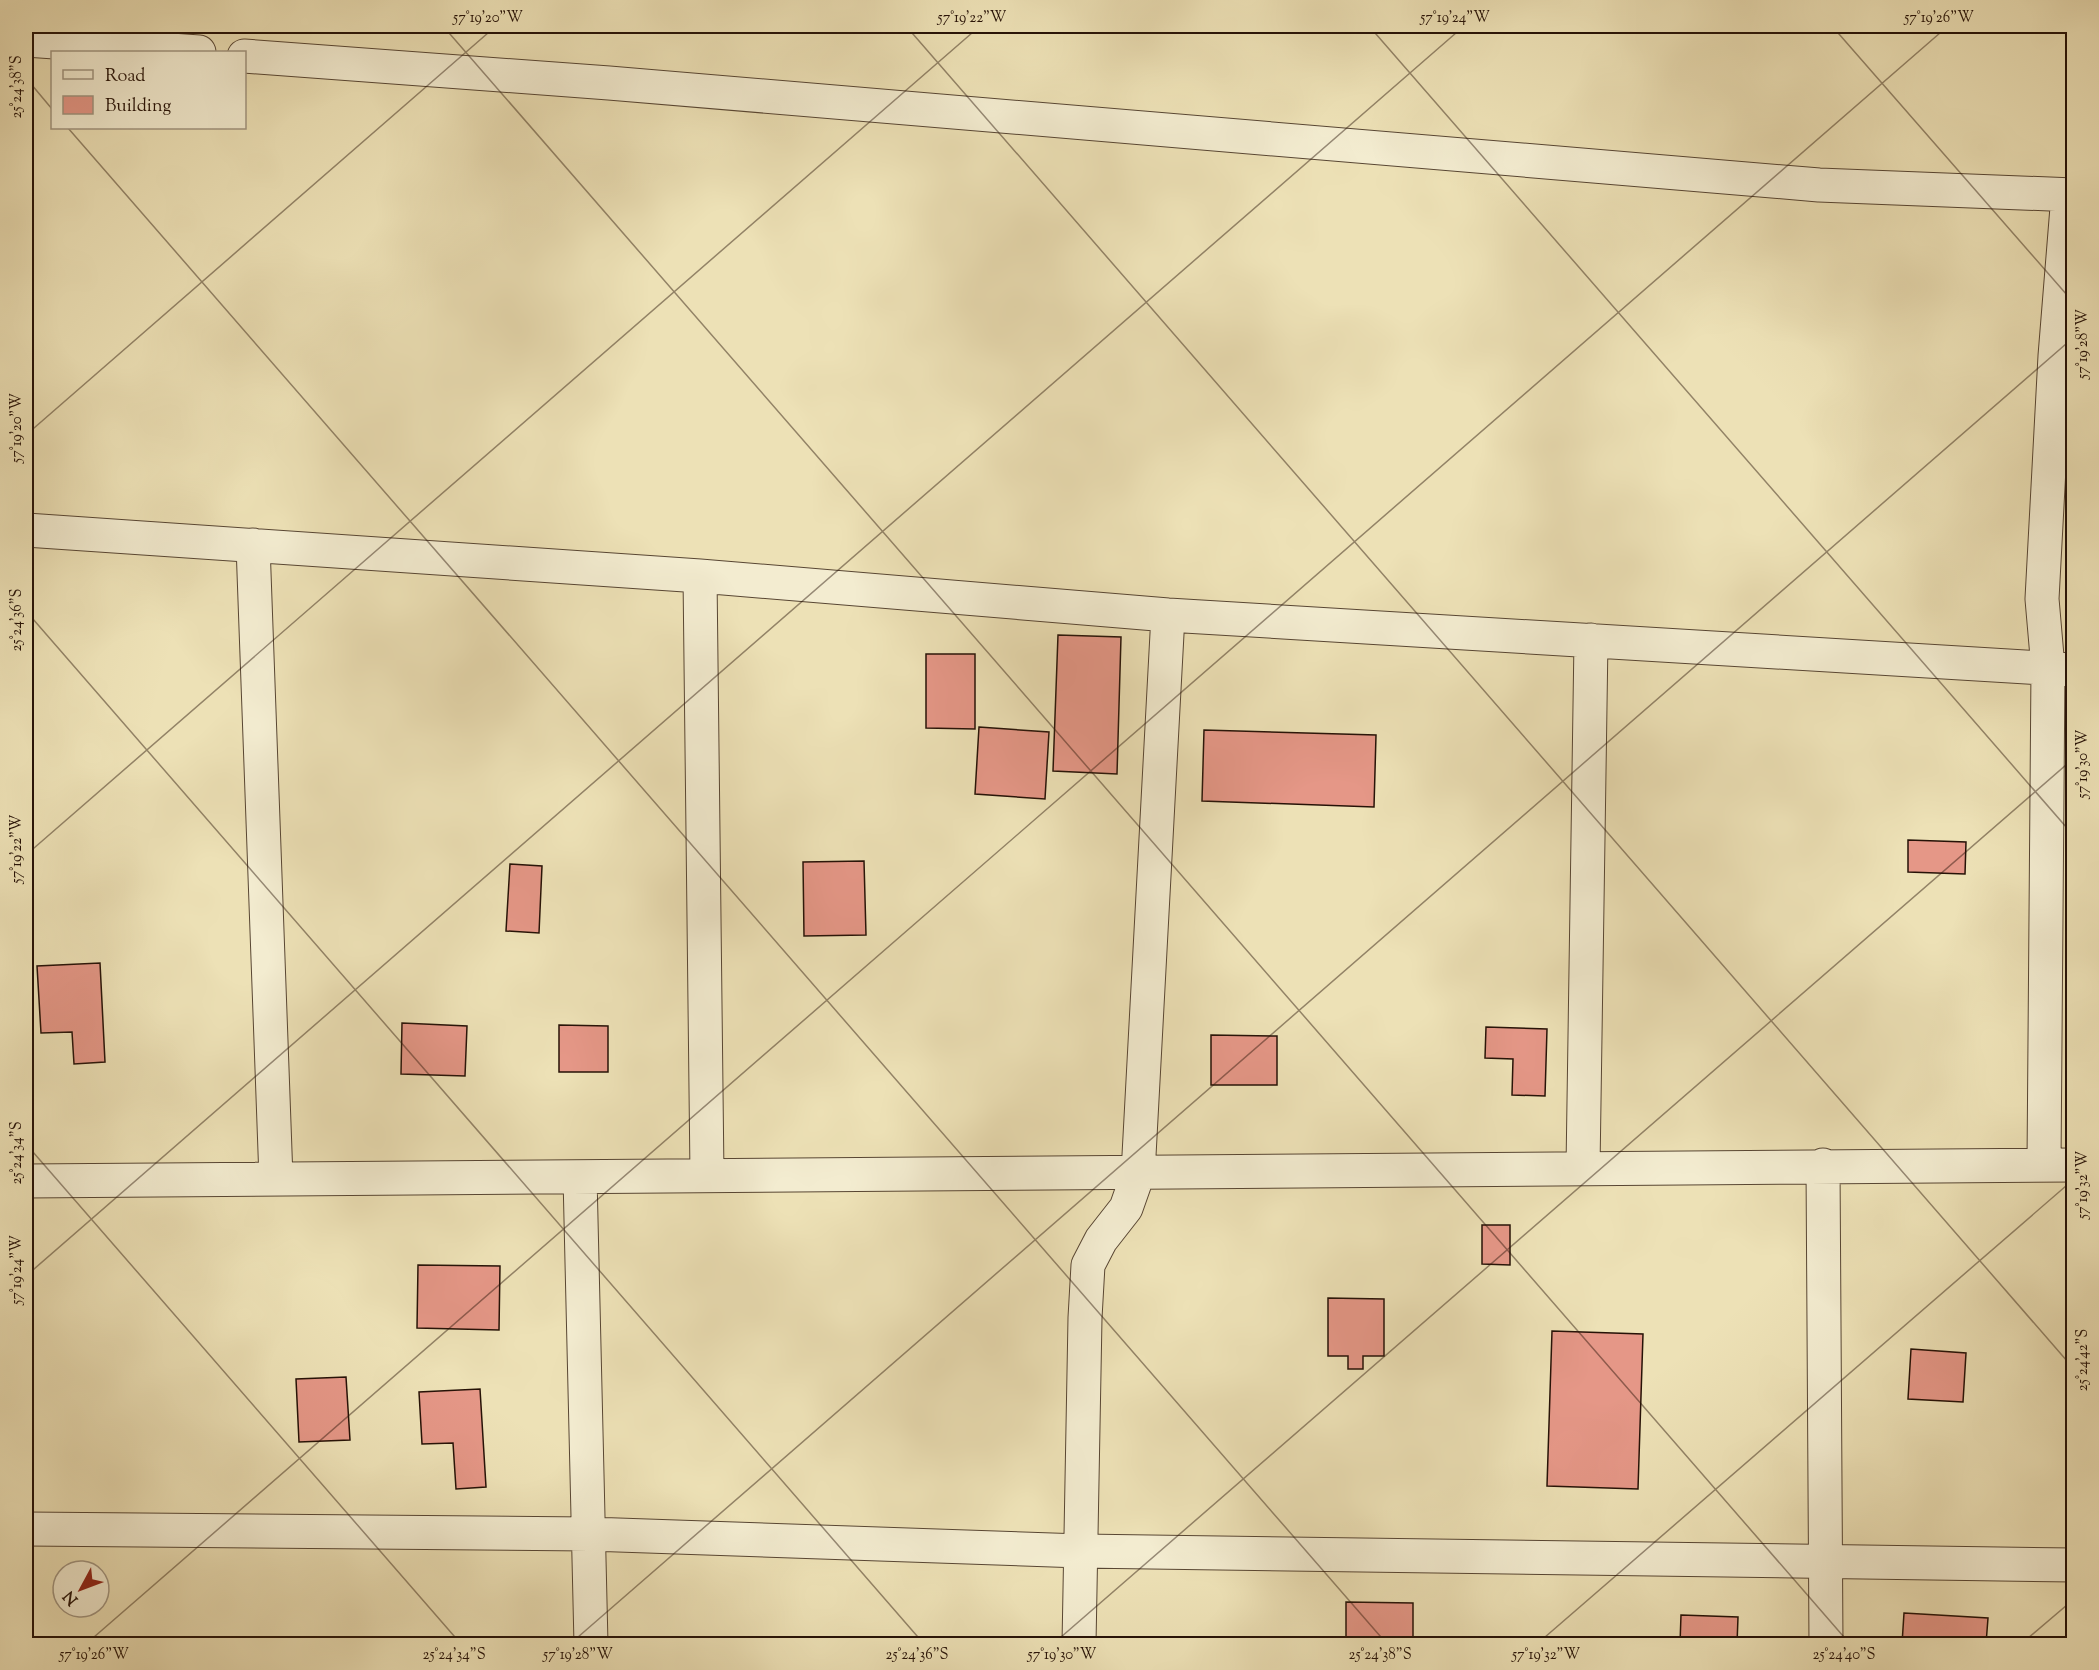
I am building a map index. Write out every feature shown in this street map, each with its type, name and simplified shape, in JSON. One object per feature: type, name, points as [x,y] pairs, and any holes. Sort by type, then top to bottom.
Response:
[{"type":"street","points":[[26,40],[186,51]]},
{"type":"street","points":[[26,1181],[1138,1174],[1823,1165],[2059,1165],[2061,669],[2042,599],[2055,357],[2070,195],[1820,185],[609,83],[246,56]]},
{"type":"street","points":[[26,530],[700,576],[1168,615],[2061,669]]},
{"type":"street","points":[[253,545],[276,1179]]},
{"type":"street","points":[[700,576],[707,1175]]},
{"type":"street","points":[[1079,1644],[1088,1265],[1101,1240],[1126,1208],[1138,1174],[1168,615]]},
{"type":"street","points":[[1583,1168],[1591,640]]},
{"type":"street","points":[[1823,1165],[1826,1644]]},
{"type":"street","points":[[580,1177],[591,1644]]},
{"type":"street","points":[[26,1529],[589,1534],[1081,1551],[2073,1565]]},
{"type":"building","points":[[1058,635],[1121,637],[1117,774],[1053,771]]},
{"type":"building","points":[[926,654],[975,654],[975,729],[926,728]]},
{"type":"building","points":[[979,727],[1049,732],[1045,799],[975,794]]},
{"type":"building","points":[[1204,730],[1376,735],[1374,807],[1202,801]]},
{"type":"building","points":[[1908,840],[1966,842],[1965,874],[1908,872]]},
{"type":"building","points":[[864,861],[866,935],[804,936],[803,862]]},
{"type":"building","points":[[510,864],[542,866],[539,933],[506,931]]},
{"type":"building","points":[[100,963],[105,1062],[74,1064],[72,1032],[41,1033],[37,966]]},
{"type":"building","points":[[402,1023],[467,1026],[465,1076],[401,1074]]},
{"type":"building","points":[[559,1025],[608,1026],[608,1072],[559,1072]]},
{"type":"building","points":[[1486,1027],[1547,1029],[1545,1096],[1512,1095],[1513,1059],[1485,1058]]},
{"type":"building","points":[[1211,1035],[1277,1036],[1277,1085],[1211,1085]]},
{"type":"building","points":[[1482,1225],[1510,1225],[1510,1265],[1482,1264]]},
{"type":"building","points":[[418,1265],[500,1266],[499,1330],[417,1328]]},
{"type":"building","points":[[1328,1298],[1384,1299],[1384,1356],[1363,1356],[1363,1369],[1348,1369],[1348,1356],[1328,1356]]},
{"type":"building","points":[[1552,1331],[1643,1334],[1638,1489],[1547,1486]]},
{"type":"building","points":[[1911,1349],[1966,1353],[1963,1402],[1908,1399]]},
{"type":"building","points":[[346,1377],[350,1440],[299,1442],[296,1379]]},
{"type":"building","points":[[480,1389],[486,1487],[456,1489],[453,1443],[422,1444],[419,1392]]},
{"type":"building","points":[[1346,1602],[1413,1603],[1413,1644],[1346,1644]]},
{"type":"building","points":[[1904,1613],[1988,1618],[1986,1644],[1902,1644]]},
{"type":"building","points":[[1681,1615],[1738,1617],[1737,1644],[1680,1644]]}]
